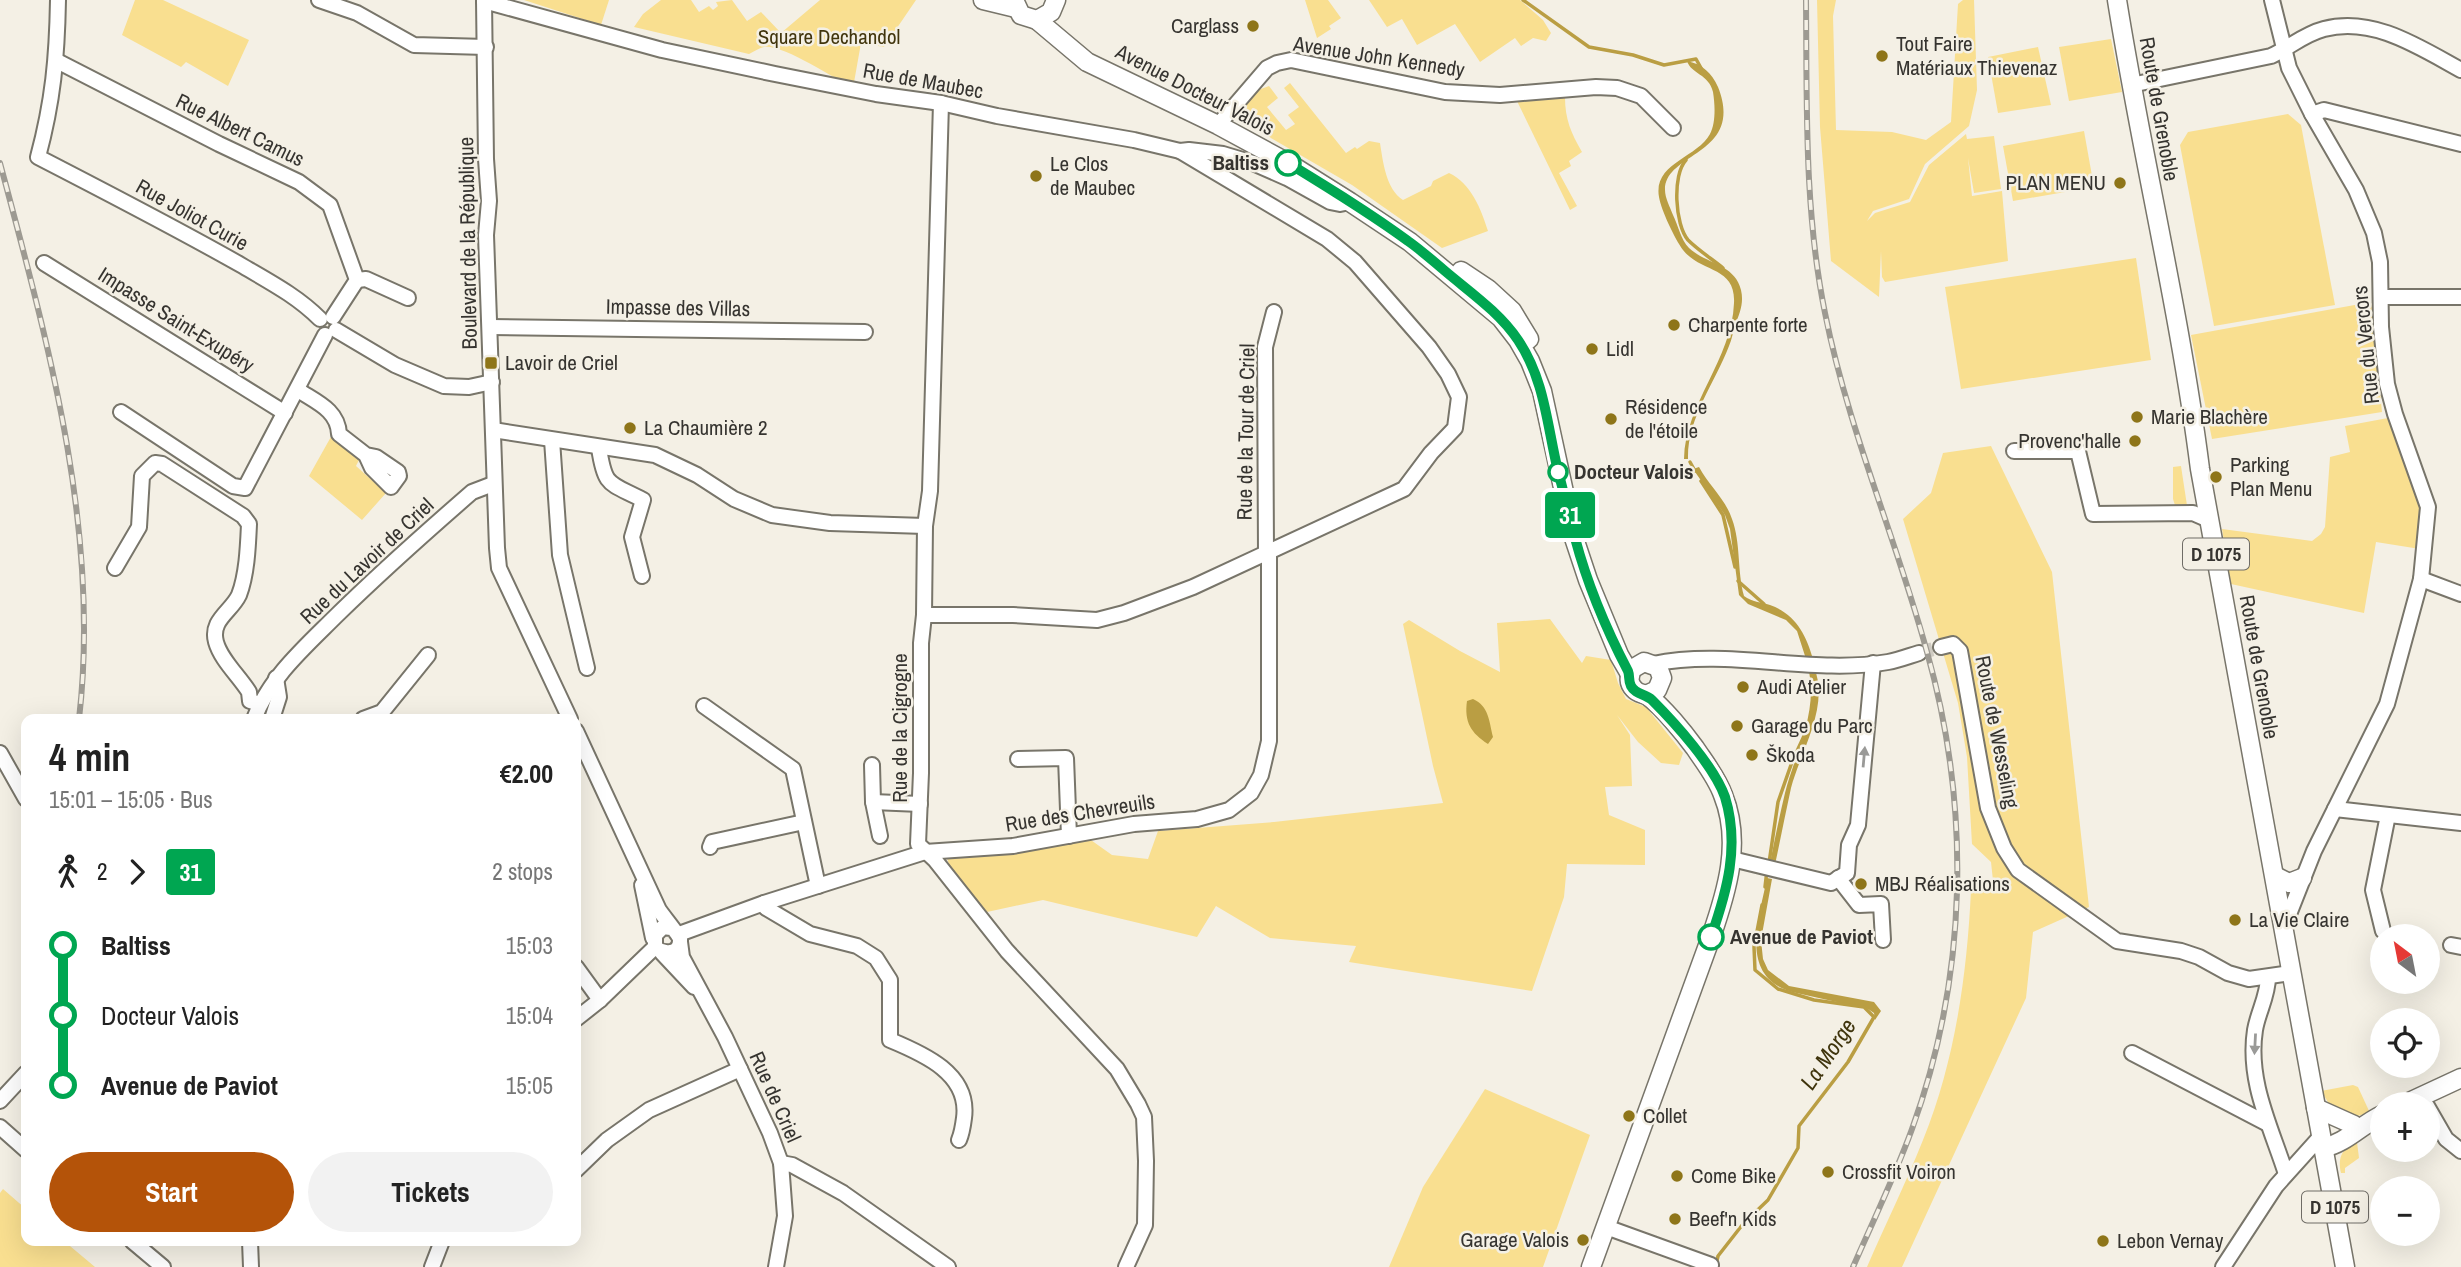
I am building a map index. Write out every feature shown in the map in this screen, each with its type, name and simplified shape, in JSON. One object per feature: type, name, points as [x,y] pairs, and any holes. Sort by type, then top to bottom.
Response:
[{"type":"main road","name":"Avenue Docteur Valois","points":[[983,0],[1015,4],[1028,19],[1037,20],[1087,62],[1218,125],[1288,163],[1409,242],[1460,270],[1488,289],[1513,311],[1540,357],[1566,462],[1565,491],[1574,538],[1588,580],[1619,655],[1630,674],[1630,683],[1634,690],[1653,677],[1610,631]]},
{"type":"main road","name":"Route de Grenoble","points":[[2117,0],[2322,1142]]},
{"type":"main road","points":[[1037,20],[1046,16],[1056,3]]},
{"type":"main road","points":[[1056,3],[1068,47]]},
{"type":"main road","points":[[1591,1267],[1722,906],[1732,859],[1729,817],[1720,786],[1680,729],[1653,677],[1635,666],[1630,674]]},
{"type":"main road","points":[[2275,876],[2289,883],[2301,881]]},
{"type":"main road","points":[[2278,896],[2301,881]]},
{"type":"main road","points":[[2440,1092],[2461,1078]]},
{"type":"main road","points":[[2316,1108],[2359,1124]]},
{"type":"main road","points":[[2322,1142],[2336,1145],[2359,1124],[2370,1120]]},
{"type":"main road","name":"D 1075","points":[[2322,1142],[2345,1267]]},
{"type":"street","points":[[57,61],[58,0]]},
{"type":"street","points":[[318,0],[357,13],[414,45],[486,47]]},
{"type":"street","name":"Rue du Vercors","points":[[2272,0],[2289,68],[2356,190],[2374,233],[2380,262],[2387,384],[2428,507],[2421,579],[2387,704],[2301,881],[2284,927]]},
{"type":"street","name":"Boulevard de la République","points":[[484,1],[489,201],[486,235],[494,484]]},
{"type":"street","name":"Rue de Maubec","points":[[484,1],[662,50],[876,94],[941,103],[1180,151],[1223,154],[1287,177],[1330,202],[1350,202]]},
{"type":"street","points":[[2131,85],[2271,56],[2295,41],[2323,29],[2349,24],[2371,27],[2393,36],[2461,70]]},
{"type":"street","name":"Avenue John Kennedy","points":[[1218,125],[1267,68],[1291,60],[1445,92],[1500,95],[1596,87],[1617,88],[1642,96],[1673,128]]},
{"type":"street","name":"Rue Joliot Curie","points":[[57,61],[49,118],[38,157],[195,238],[287,290],[329,325],[395,365],[444,386],[470,387],[492,382]]},
{"type":"street","name":"Rue Albert Camus","points":[[57,61],[299,182],[320,197],[330,205],[357,280]]},
{"type":"street","name":"Rue de la Cigrogne","points":[[925,852],[918,844],[921,643],[925,526],[930,491],[941,103]]},
{"type":"street","points":[[2312,114],[2325,110],[2461,144]]},
{"type":"street","points":[[924,615],[1108,618],[1193,587],[1404,489],[1431,453],[1455,428],[1459,397],[1448,374],[1429,347],[1355,262],[1327,239],[1180,151]]},
{"type":"street","name":"Impasse Saint-Exupéry","points":[[44,262],[285,414]]},
{"type":"street","points":[[121,412],[240,489],[245,488],[298,390],[329,325],[357,280],[366,279],[408,298]]},
{"type":"street","points":[[2381,297],[2461,297]]},
{"type":"street","name":"Rue de la Tour de Criel","points":[[1267,554],[1265,347],[1274,312]]},
{"type":"street","name":"Impasse des Villas","points":[[490,327],[865,332]]},
{"type":"street","points":[[298,390],[330,410],[338,425],[339,434],[366,456]]},
{"type":"street","points":[[493,430],[655,455],[697,475],[734,499],[772,515],[830,523],[925,526]]},
{"type":"street","points":[[552,440],[560,555],[587,668]]},
{"type":"street","points":[[599,448],[603,472],[608,481],[643,500],[632,537],[642,576]]},
{"type":"street","points":[[2014,451],[2078,451],[2093,514],[2193,513],[2209,520]]},
{"type":"street","points":[[115,568],[139,527],[142,476],[155,463],[162,464],[243,516],[249,524],[242,584],[234,604],[217,622],[215,632],[216,643],[249,692],[250,701],[260,705]]},
{"type":"street","points":[[494,484],[499,568],[568,714]]},
{"type":"street","name":"Rue du Lavoir de Criel","points":[[256,714],[276,678],[360,592],[472,492],[494,484]]},
{"type":"street","name":"Rue des Chevreuils","points":[[676,935],[764,903],[925,852],[1013,846],[1134,824],[1197,820],[1229,810],[1251,793],[1261,775],[1269,741],[1267,554]]},
{"type":"street","points":[[2421,579],[2461,594]]},
{"type":"street","name":"Route de Wesseling","points":[[1941,648],[1954,645],[1960,651],[1988,808],[2004,848],[2018,870],[2116,941],[2181,951],[2199,957],[2228,973],[2249,979],[2291,973]]},
{"type":"street","points":[[1653,677],[1677,660],[1690,658],[1811,664],[1873,663],[1919,653]]},
{"type":"street","points":[[377,714],[382,712],[428,656]]},
{"type":"street","points":[[1732,859],[1831,883],[1847,873],[1849,845],[1858,825],[1873,663]]},
{"type":"street","points":[[274,714],[279,697],[276,678]]},
{"type":"street","points":[[704,706],[793,769],[818,886]]},
{"type":"street","name":"Rue de Criel","points":[[581,742],[640,869],[676,935],[682,957],[770,1133],[781,1163],[785,1216],[776,1267]]},
{"type":"street","points":[[0,753],[21,790]]},
{"type":"street","points":[[1018,759],[1066,758],[1069,836]]},
{"type":"street","points":[[872,765],[873,802],[880,836]]},
{"type":"street","points":[[873,802],[920,804]]},
{"type":"street","points":[[2335,808],[2461,823]]},
{"type":"street","points":[[2381,924],[2373,890],[2389,816]]},
{"type":"street","points":[[710,847],[712,842],[804,822]]},
{"type":"street","points":[[925,852],[936,860],[1007,951],[1117,1069],[1138,1104],[1144,1117],[1147,1184],[1145,1225],[1126,1267]]},
{"type":"street","name":"Rue de Criel","points":[[640,869],[657,946],[693,987],[701,992]]},
{"type":"street","points":[[1838,878],[1859,905],[1881,904],[1883,940]]},
{"type":"street","points":[[764,903],[766,908],[810,934],[857,946],[876,958],[890,980],[890,1040],[924,1054],[954,1078],[966,1104],[959,1140]]},
{"type":"street","points":[[581,1015],[657,946],[659,929],[676,935],[674,951],[657,946]]},
{"type":"street","points":[[581,974],[600,1000]]},
{"type":"street","points":[[2268,977],[2268,990],[2255,1030],[2254,1056],[2257,1088],[2286,1174]]},
{"type":"street","points":[[2132,1053],[2268,1124]]},
{"type":"street","points":[[581,1165],[607,1140],[649,1110],[740,1069]]},
{"type":"street","points":[[0,1101],[21,1078]]},
{"type":"street","points":[[0,1127],[21,1146]]},
{"type":"street","points":[[2440,1128],[2446,1139],[2461,1151]]},
{"type":"street","points":[[2223,1267],[2262,1204],[2286,1174],[2322,1142]]},
{"type":"street","points":[[781,1163],[792,1165],[843,1192],[948,1267]]},
{"type":"street","points":[[1606,1227],[1712,1265]]},
{"type":"street","points":[[138,1246],[163,1267]]},
{"type":"street","points":[[250,1246],[251,1267]]},
{"type":"street","points":[[432,1267],[440,1246]]},
{"type":"green space","points":[[135,0],[163,0],[249,40],[228,86],[186,62],[181,67],[122,35]]},
{"type":"green space","points":[[524,0],[609,0],[601,25]]},
{"type":"green space","name":"Square Dechandol","points":[[661,0],[691,0],[699,12],[709,6],[713,10],[718,6],[716,2],[732,0],[747,21],[761,12],[781,33],[820,0],[916,0],[884,47],[861,43],[853,88],[795,56],[772,47],[749,54],[634,27],[643,14]]},
{"type":"green space","points":[[1305,0],[1328,0],[1341,18],[1317,38]]},
{"type":"green space","points":[[1369,0],[1520,0],[1543,20],[1551,33],[1546,41],[1533,38],[1521,46],[1515,38],[1480,62],[1455,24],[1417,45],[1402,19],[1387,27]]},
{"type":"green space","points":[[1817,0],[1836,0],[1833,16],[1836,130],[1892,132],[1926,140],[1951,122],[1958,4],[1963,0],[1974,0],[1977,90],[1969,126],[1925,164],[1909,199],[1873,211],[1867,221],[1875,213],[1910,202],[1929,165],[1966,134],[1967,139],[1994,136],[2001,189],[1974,193],[1968,158],[1972,196],[2002,191],[2008,261],[1885,282],[1882,277],[1881,251],[1879,297],[1831,261],[1820,127]]},
{"type":"green space","points":[[2111,39],[2122,92],[2069,101],[2059,47]]},
{"type":"green space","points":[[2038,47],[2051,105],[1998,113],[1988,57]]},
{"type":"green space","points":[[1290,83],[1346,153],[1369,141],[1380,143],[1389,182],[1403,200],[1449,173],[1457,177],[1469,190],[1488,231],[1442,248],[1352,185],[1233,116],[1253,92],[1269,86],[1278,98],[1267,107],[1286,130],[1295,124],[1288,115],[1299,107],[1284,88]]},
{"type":"green space","points":[[1565,97],[1569,126],[1582,152],[1569,161],[1571,166],[1559,173],[1577,206],[1570,210],[1516,99]]},
{"type":"green space","points":[[2288,114],[2301,125],[2335,305],[2214,326],[2180,145],[2188,132]]},
{"type":"green space","points":[[2084,131],[2094,187],[2013,201],[2003,146]]},
{"type":"green space","points":[[2136,258],[2151,360],[1961,389],[1945,287]]},
{"type":"green space","points":[[2371,302],[2382,412],[2212,439],[2191,335]]},
{"type":"green space","points":[[2388,418],[2422,503],[2420,549],[2376,542],[2364,613],[2231,584],[2222,529],[2312,541],[2325,527],[2330,457],[2350,452],[2345,426]]},
{"type":"green space","points":[[332,435],[360,458],[356,466],[386,493],[362,520],[309,476]]},
{"type":"green space","points":[[1991,446],[2052,572],[2089,907],[2033,932],[2026,998],[1902,1267],[1867,1267],[1916,1156],[1943,1080],[1958,1017],[1971,890],[1994,890],[1991,862],[1972,844],[1967,757],[1958,703],[1903,519],[1931,493],[1943,453]]},
{"type":"green space","points":[[2181,466],[2188,512],[2177,512],[2173,499],[2173,467]]},
{"type":"green space","points":[[1550,619],[1582,663],[1586,656],[1611,660],[1626,699],[1646,707],[1683,753],[1679,765],[1661,763],[1638,742],[1617,715],[1630,735],[1632,786],[1605,787],[1609,815],[1645,830],[1645,865],[1567,864],[1564,897],[1532,991],[1349,962],[1356,946],[1270,938],[1216,906],[1197,937],[1043,900],[987,912],[949,865],[947,858],[1088,838],[1112,855],[1148,859],[1158,831],[1274,822],[1443,803],[1403,624],[1409,620],[1500,672],[1497,623]]},
{"type":"green space","points":[[2353,1085],[2358,1087],[2370,1113],[2352,1117],[2331,1107],[2321,1091]]},
{"type":"green space","points":[[1485,1089],[1590,1135],[1543,1267],[1389,1267],[1423,1187]]},
{"type":"green space","points":[[2353,1141],[2357,1142],[2359,1158],[2345,1168],[2345,1173],[2341,1173],[2341,1156]]},
{"type":"green space","points":[[3,1189],[21,1205],[21,1246],[70,1246],[95,1267],[0,1267],[0,1193]]},
{"type":"shaded area","points":[[1687,61],[1702,67],[1716,82],[1723,109],[1721,126],[1713,139],[1668,177],[1666,196],[1686,245],[1733,275],[1738,281],[1742,299],[1730,343],[1692,429],[1688,459],[1684,459],[1692,419],[1725,343],[1734,303],[1729,282],[1683,250],[1662,209],[1659,197],[1663,176],[1669,168],[1704,142],[1713,124],[1714,102],[1711,86]]},
{"type":"shaded area","points":[[1699,467],[1732,519],[1744,596],[1779,609],[1793,619],[1807,641],[1813,659],[1806,659],[1797,631],[1786,620],[1748,604],[1739,595],[1730,529],[1725,515],[1693,469]]},
{"type":"shaded area","points":[[1808,667],[1814,667],[1819,697],[1812,728],[1791,788],[1774,869],[1769,868],[1785,793],[1805,731],[1811,700]]},
{"type":"shaded area","points":[[1473,699],[1488,715],[1493,737],[1488,744],[1477,736],[1468,721],[1467,701]]},
{"type":"shaded area","points":[[1767,878],[1772,879],[1761,940],[1763,959],[1768,970],[1789,986],[1874,1002],[1881,1011],[1875,1020],[1874,1013],[1868,1009],[1792,992],[1775,984],[1764,973],[1758,960],[1756,944]]},
{"type":"waterway","name":"La Morge","points":[[1523,0],[1589,47],[1633,55],[1664,65],[1696,59],[1701,68]]},
{"type":"waterway","name":"La Morge","points":[[1686,160],[1677,188],[1680,223],[1688,240],[1723,268]]},
{"type":"waterway","name":"La Morge","points":[[1690,462],[1695,471]]},
{"type":"waterway","name":"La Morge","points":[[1701,481],[1723,515],[1735,567]]},
{"type":"waterway","name":"La Morge","points":[[1738,581],[1764,604]]},
{"type":"waterway","name":"La Morge","points":[[1769,863],[1778,802],[1804,736]]},
{"type":"waterway","name":"La Morge","points":[[1765,887],[1767,870]]},
{"type":"waterway","name":"La Morge","points":[[1716,1265],[1718,1256],[1743,1224],[1768,1200],[1798,1148],[1799,1126],[1848,1062],[1874,1017],[1864,1007],[1814,1000],[1778,989],[1755,970],[1754,947],[1762,905]]},
{"type":"tunnel","points":[[1919,653],[1941,647]]},
{"type":"railway","points":[[1806,0],[1810,196],[1825,313],[1846,399],[1927,652],[1951,771],[1956,831],[1957,891],[1953,952],[1931,1071],[1905,1147],[1853,1267]]},
{"type":"railway","points":[[0,163],[36,299],[66,438],[83,578],[84,649],[79,714]]},
{"type":"bus line","name":"31","points":[[1288,163],[1409,242],[1476,296],[1501,318],[1530,361],[1542,391],[1574,538],[1588,580],[1619,655],[1630,674],[1630,683],[1634,690],[1646,695],[1680,729],[1720,786],[1725,798],[1732,850],[1731,870],[1726,896],[1711,937]]},
{"type":"place","name":"Carglass","points":[[1253,26]]},
{"type":"place","name":"Tout Faire Matériaux Thievenaz","points":[[1882,56]]},
{"type":"place","name":"Baltiss","points":[[1288,163]]},
{"type":"place","name":"Le Clos de Maubec","points":[[1036,176]]},
{"type":"place","name":"PLAN MENU","points":[[2120,183]]},
{"type":"place","name":"Charpente forte","points":[[1674,325]]},
{"type":"place","name":"Lidl","points":[[1592,349]]},
{"type":"place","name":"Lavoir de Criel","points":[[491,363]]},
{"type":"place","name":"Marie Blachère","points":[[2137,417]]},
{"type":"place","name":"Résidence de l'étoile","points":[[1611,419]]},
{"type":"place","name":"La Chaumière 2","points":[[630,428]]},
{"type":"place","name":"Provenc'halle","points":[[2135,441]]},
{"type":"place","name":"Docteur Valois","points":[[1558,472]]},
{"type":"place","name":"Parking Plan Menu","points":[[2216,477]]},
{"type":"place","name":"Audi Atelier","points":[[1743,687]]},
{"type":"place","name":"Garage du Parc","points":[[1737,726]]},
{"type":"place","name":"Škoda","points":[[1752,755]]},
{"type":"place","name":"MBJ Réalisations","points":[[1861,884]]},
{"type":"place","name":"La Vie Claire","points":[[2235,920]]},
{"type":"place","name":"Avenue de Paviot","points":[[1711,937]]},
{"type":"place","name":"Collet","points":[[1629,1116]]},
{"type":"place","name":"Crossfit Voiron","points":[[1828,1172]]},
{"type":"place","name":"Come Bike","points":[[1677,1176]]},
{"type":"place","name":"Beef'n Kids","points":[[1675,1219]]},
{"type":"place","name":"Garage Valois","points":[[1583,1240]]},
{"type":"place","name":"Lebon Vernay","points":[[2103,1241]]}]
